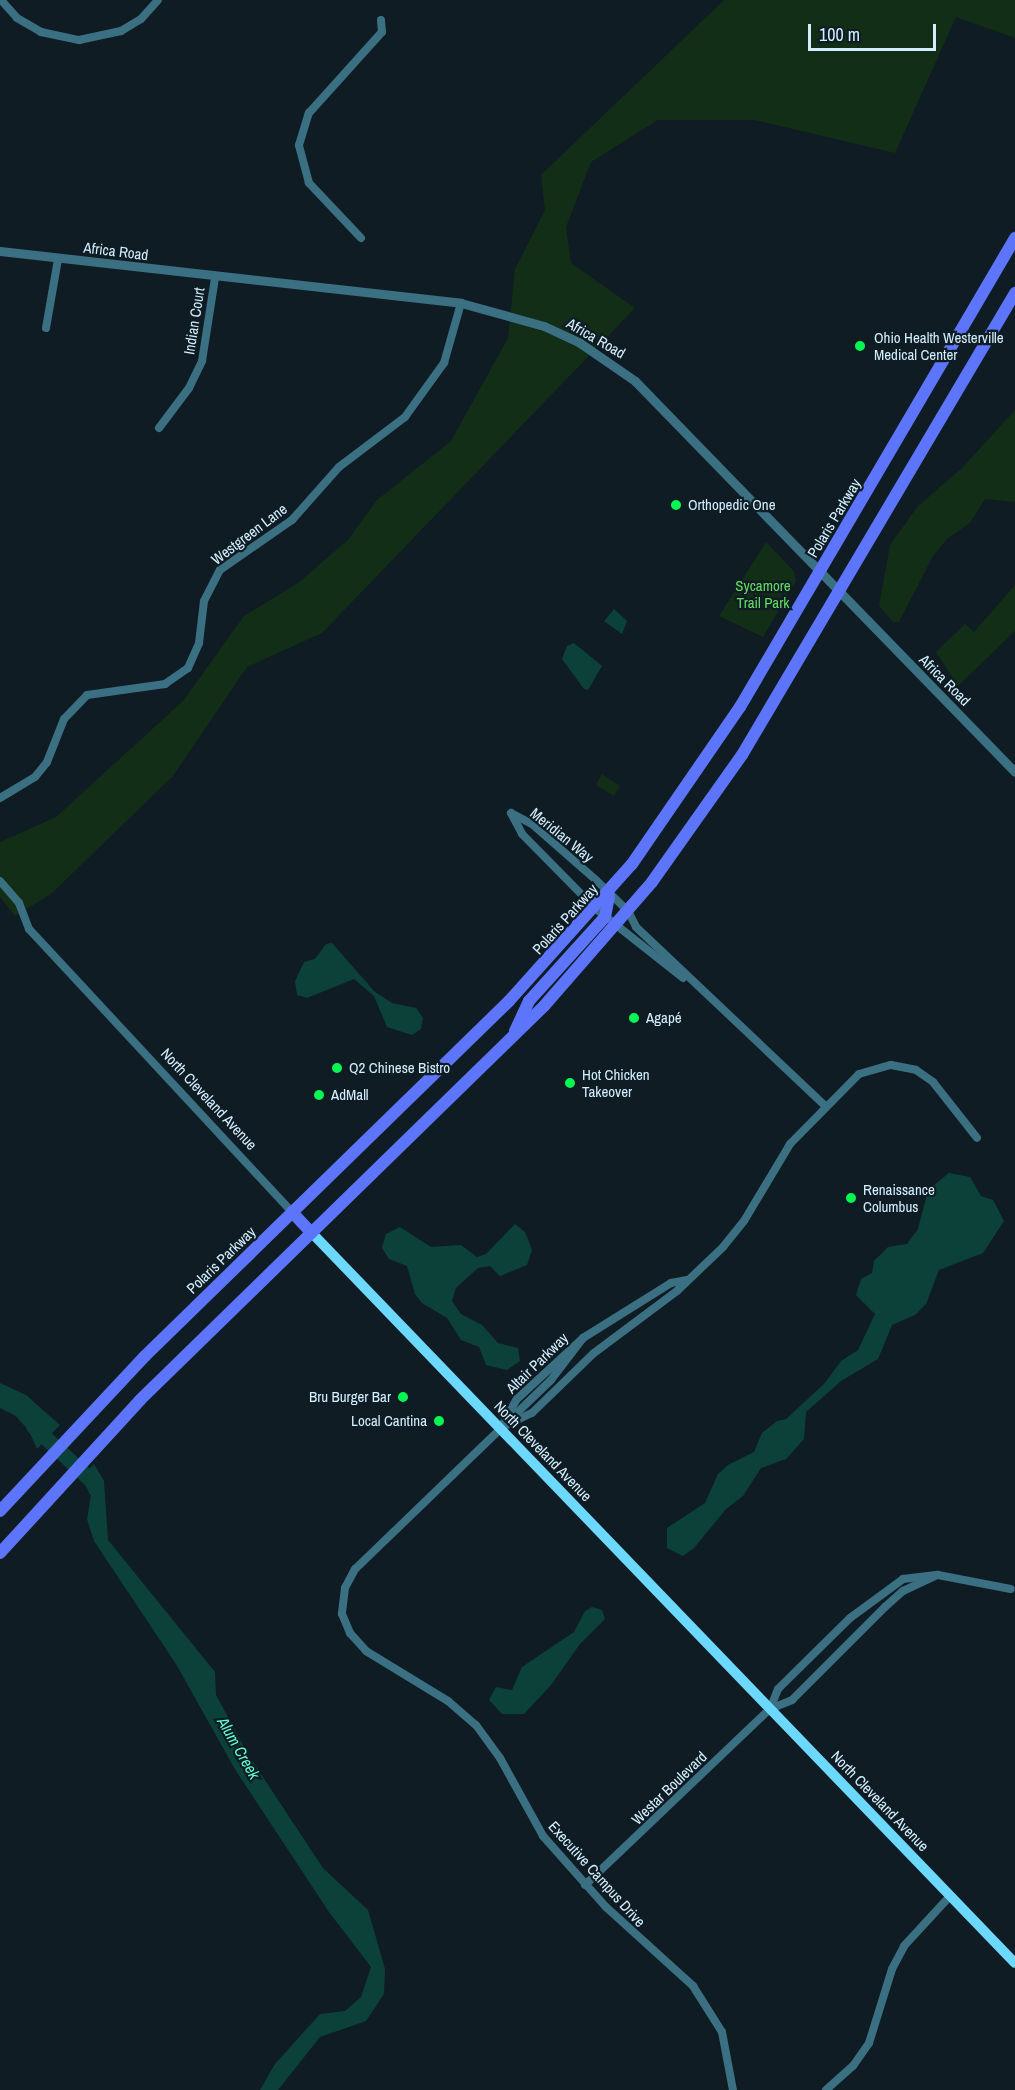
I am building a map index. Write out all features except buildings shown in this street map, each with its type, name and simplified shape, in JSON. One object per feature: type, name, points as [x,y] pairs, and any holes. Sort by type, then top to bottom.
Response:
[{"type":"main road","name":"Polaris Parkway","points":[[609,894],[686,790],[820,571],[1015,238]]},
{"type":"main road","points":[[0,1553],[99,1444],[310,1231],[514,1035],[616,927],[711,803],[839,592],[1015,293]]},
{"type":"main road","points":[[514,1035],[525,1007],[601,913],[609,894]]},
{"type":"main road","name":"Polaris Parkway","points":[[0,1511],[80,1425],[292,1212],[601,913]]},
{"type":"main road","name":"North Cleveland Avenue","points":[[292,1212],[1015,1964]]},
{"type":"main road","points":[[1001,1949],[1015,1951]]},
{"type":"street","points":[[1,0],[12,13],[35,30],[79,40],[121,31],[141,19],[158,0]]},
{"type":"street","points":[[361,238],[309,183],[299,145],[309,112],[382,32],[381,20]]},
{"type":"street","name":"Africa Road","points":[[0,251],[215,278],[461,303],[544,326],[615,364],[1015,772]]},
{"type":"street","points":[[46,328],[57,259]]},
{"type":"street","name":"Indian Court","points":[[159,428],[189,388],[202,362],[215,278]]},
{"type":"street","name":"Westgreen Lane","points":[[0,798],[35,777],[48,762],[64,719],[87,695],[165,684],[188,668],[199,643],[204,602],[220,570],[292,520],[339,466],[405,417],[444,363],[461,303]]},
{"type":"street","name":"Meridian Way","points":[[700,987],[616,927],[522,834],[511,813],[554,842],[628,911],[636,927],[700,987],[825,1106]]},
{"type":"street","name":"North Cleveland Avenue","points":[[0,881],[19,903],[29,929],[292,1212]]},
{"type":"street","name":"Altair Parkway","points":[[500,1429],[532,1413],[594,1353],[677,1292],[686,1280],[723,1247],[744,1221],[776,1162],[825,1106],[867,1070],[904,1066],[933,1082],[977,1138]]},
{"type":"street","name":"Altair Parkway","points":[[500,1429],[517,1399],[583,1338],[671,1283],[686,1280]]},
{"type":"street","name":"Executive Campus Drive","points":[[500,1429],[355,1569],[345,1588],[342,1614],[350,1633],[366,1651],[448,1701],[476,1725],[500,1758],[543,1836],[585,1885],[703,1999],[722,2032],[733,2090]]},
{"type":"street","name":"Westar Boulevard","points":[[770,1709],[778,1689],[879,1596],[903,1579],[938,1575],[1011,1589]]},
{"type":"street","name":"Westar Boulevard","points":[[585,1885],[770,1709],[792,1700],[903,1591],[938,1575]]},
{"type":"street","points":[[826,2090],[853,2066],[868,2043],[892,1969],[904,1946],[950,1896]]},
{"type":"green space","points":[[724,0],[1015,0],[1015,38],[956,17],[895,153],[754,120],[658,120],[591,162],[566,227],[571,263],[635,308],[322,633],[247,667],[173,776],[51,894],[15,916],[0,897],[0,842],[56,817],[183,701],[244,616],[298,583],[348,540],[377,500],[451,441],[508,338],[515,269],[545,210],[541,175]]},
{"type":"green space","points":[[1015,410],[1015,502],[985,499],[970,523],[947,539],[933,556],[899,622],[893,622],[879,606],[890,545],[918,506],[962,468]]},
{"type":"green space","name":"Sycamore Trail Park","points":[[766,542],[794,571],[796,581],[763,637],[719,616]]},
{"type":"green space","points":[[1015,585],[1015,631],[958,686],[936,652],[965,624],[974,632]]},
{"type":"green space","points":[[602,774],[620,786],[614,796],[596,785]]},
{"type":"water","points":[[614,609],[627,621],[622,634],[604,621]]},
{"type":"water","points":[[574,643],[602,666],[588,690],[584,689],[562,659],[567,646]]},
{"type":"water","points":[[332,943],[375,992],[392,1003],[416,1008],[423,1018],[421,1029],[412,1035],[387,1027],[374,996],[354,979],[307,998],[297,995],[295,981],[304,962],[315,959],[326,944]]},
{"type":"water","points":[[949,1173],[970,1177],[981,1196],[993,1200],[1004,1221],[983,1253],[939,1270],[926,1304],[915,1315],[892,1325],[878,1359],[841,1381],[806,1412],[804,1439],[786,1459],[761,1468],[743,1496],[726,1509],[694,1548],[683,1556],[667,1548],[667,1528],[705,1503],[718,1474],[728,1465],[754,1452],[762,1433],[777,1421],[786,1419],[825,1383],[841,1361],[858,1350],[875,1314],[856,1295],[861,1279],[872,1273],[874,1261],[888,1247],[907,1244],[918,1229],[928,1190]]},
{"type":"water","points":[[515,1224],[525,1232],[532,1250],[527,1265],[500,1276],[490,1266],[478,1268],[456,1288],[452,1301],[461,1314],[482,1325],[498,1343],[518,1348],[520,1361],[507,1370],[486,1365],[479,1347],[461,1340],[447,1318],[422,1303],[415,1294],[407,1266],[389,1259],[382,1248],[386,1234],[400,1227],[431,1247],[461,1245],[477,1257],[486,1254]]},
{"type":"water","points":[[0,1383],[26,1395],[60,1425],[37,1449],[29,1431],[16,1416],[0,1408]]},
{"type":"water","points":[[94,1464],[104,1481],[108,1540],[215,1672],[216,1695],[249,1756],[323,1868],[368,1910],[385,1969],[384,1994],[366,2021],[320,2037],[278,2090],[260,2090],[275,2064],[320,2014],[345,2011],[361,1997],[371,1967],[329,1912],[236,1771],[176,1664],[94,1541],[87,1519],[91,1495],[81,1478]]},
{"type":"water","points":[[592,1607],[602,1610],[605,1619],[580,1644],[551,1685],[524,1714],[502,1714],[489,1700],[496,1687],[512,1690],[522,1667],[574,1632],[585,1611]]},
{"type":"waterway","name":"Alum Creek","points":[[33,1426],[95,1484],[95,1489]]},
{"type":"place","name":"Ohio Health Westerville Medical Center","points":[[860,346]]},
{"type":"place","name":"Orthopedic One","points":[[676,505]]},
{"type":"place","name":"Agapé","points":[[634,1018]]},
{"type":"place","name":"Q2 Chinese Bistro","points":[[337,1068]]},
{"type":"place","name":"Hot Chicken Takeover","points":[[570,1083]]},
{"type":"place","name":"AdMall","points":[[319,1095]]},
{"type":"place","name":"Renaissance Columbus","points":[[851,1198]]},
{"type":"place","name":"Bru Burger Bar","points":[[403,1397]]},
{"type":"place","name":"Local Cantina","points":[[439,1421]]}]
